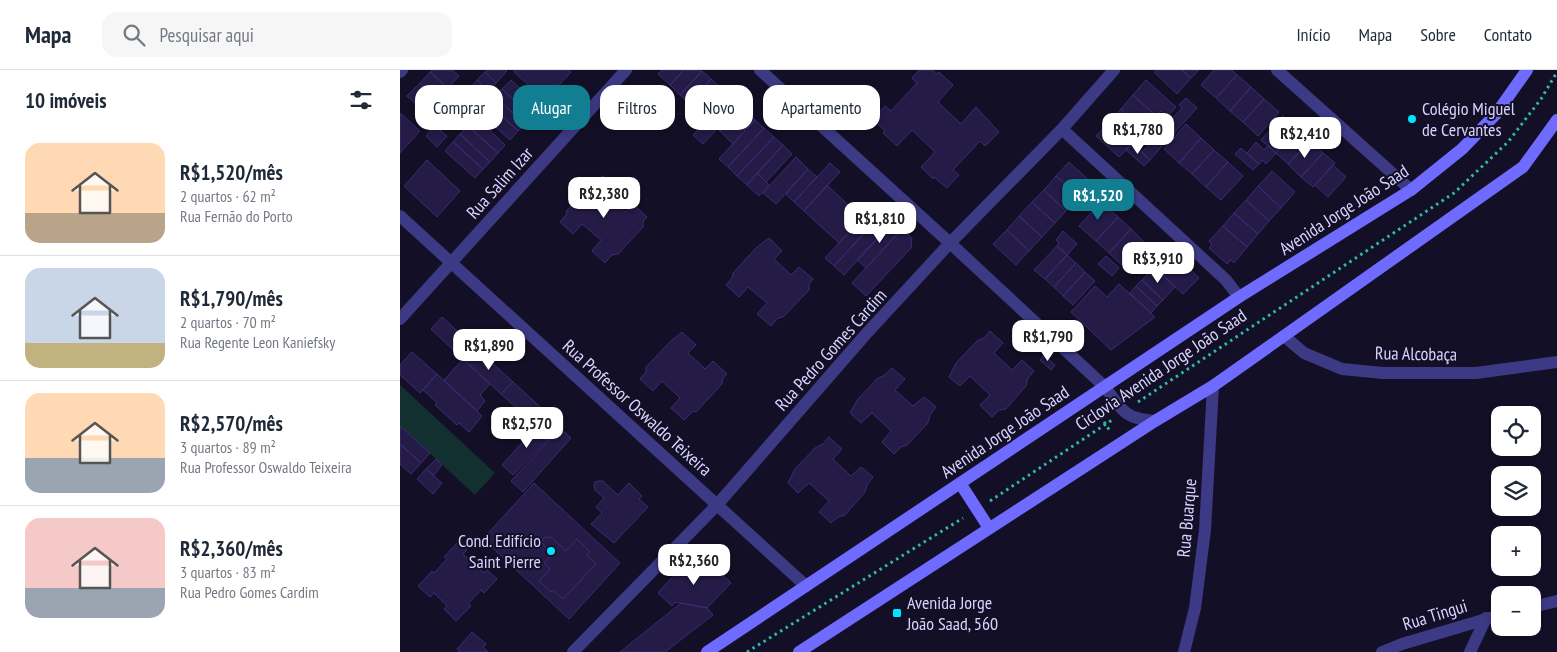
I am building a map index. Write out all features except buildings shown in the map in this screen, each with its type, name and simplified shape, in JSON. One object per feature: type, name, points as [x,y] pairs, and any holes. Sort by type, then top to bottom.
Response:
[{"type":"main road","name":"Avenida Jorge João Saad","points":[[707,652],[1239,297],[1411,190],[1462,149],[1496,114],[1527,70]]},
{"type":"main road","points":[[799,652],[1119,444],[1213,386],[1522,167],[1557,120]]},
{"type":"main road","points":[[960,484],[989,528]]},
{"type":"street","name":"Rua Salim Izar","points":[[400,319],[626,70]]},
{"type":"street","points":[[760,70],[1105,387],[1124,412],[1139,420],[1155,421]]},
{"type":"street","name":"Rua Pedro Gomes Cardim","points":[[573,652],[717,505],[866,334],[950,243],[1062,129],[1114,70]]},
{"type":"street","points":[[1277,70],[1411,190]]},
{"type":"street","points":[[1062,129],[1226,280],[1239,297]]},
{"type":"street","name":"Rua Professor Oswaldo Teixeira","points":[[400,216],[806,586]]},
{"type":"street","name":"Rua Alcobaça","points":[[1284,336],[1304,353],[1342,369],[1383,373],[1476,372],[1557,362]]},
{"type":"street","name":"Rua Buarque","points":[[1184,652],[1196,608],[1205,530],[1213,386]]},
{"type":"street","points":[[1541,605],[1557,601]]},
{"type":"street","name":"Rua Tingui","points":[[1382,652],[1491,617]]},
{"type":"street","points":[[1470,652],[1486,618]]},
{"type":"path","name":"Ciclovia Avenida Jorge João Saad","points":[[746,652],[977,509],[1454,193],[1508,142],[1541,99],[1557,72]]},
{"type":"path","points":[[1088,399],[1119,444]]},
{"type":"green space","points":[[400,385],[495,473],[475,495],[400,426]]},
{"type":"place","name":"Colégio Miguel de Cervantes","points":[[1412,119]]},
{"type":"place","name":"Cond. Edifício Saint Pierre","points":[[551,551]]},
{"type":"place","name":"Avenida Jorge João Saad, 560","points":[[897,613]]}]
